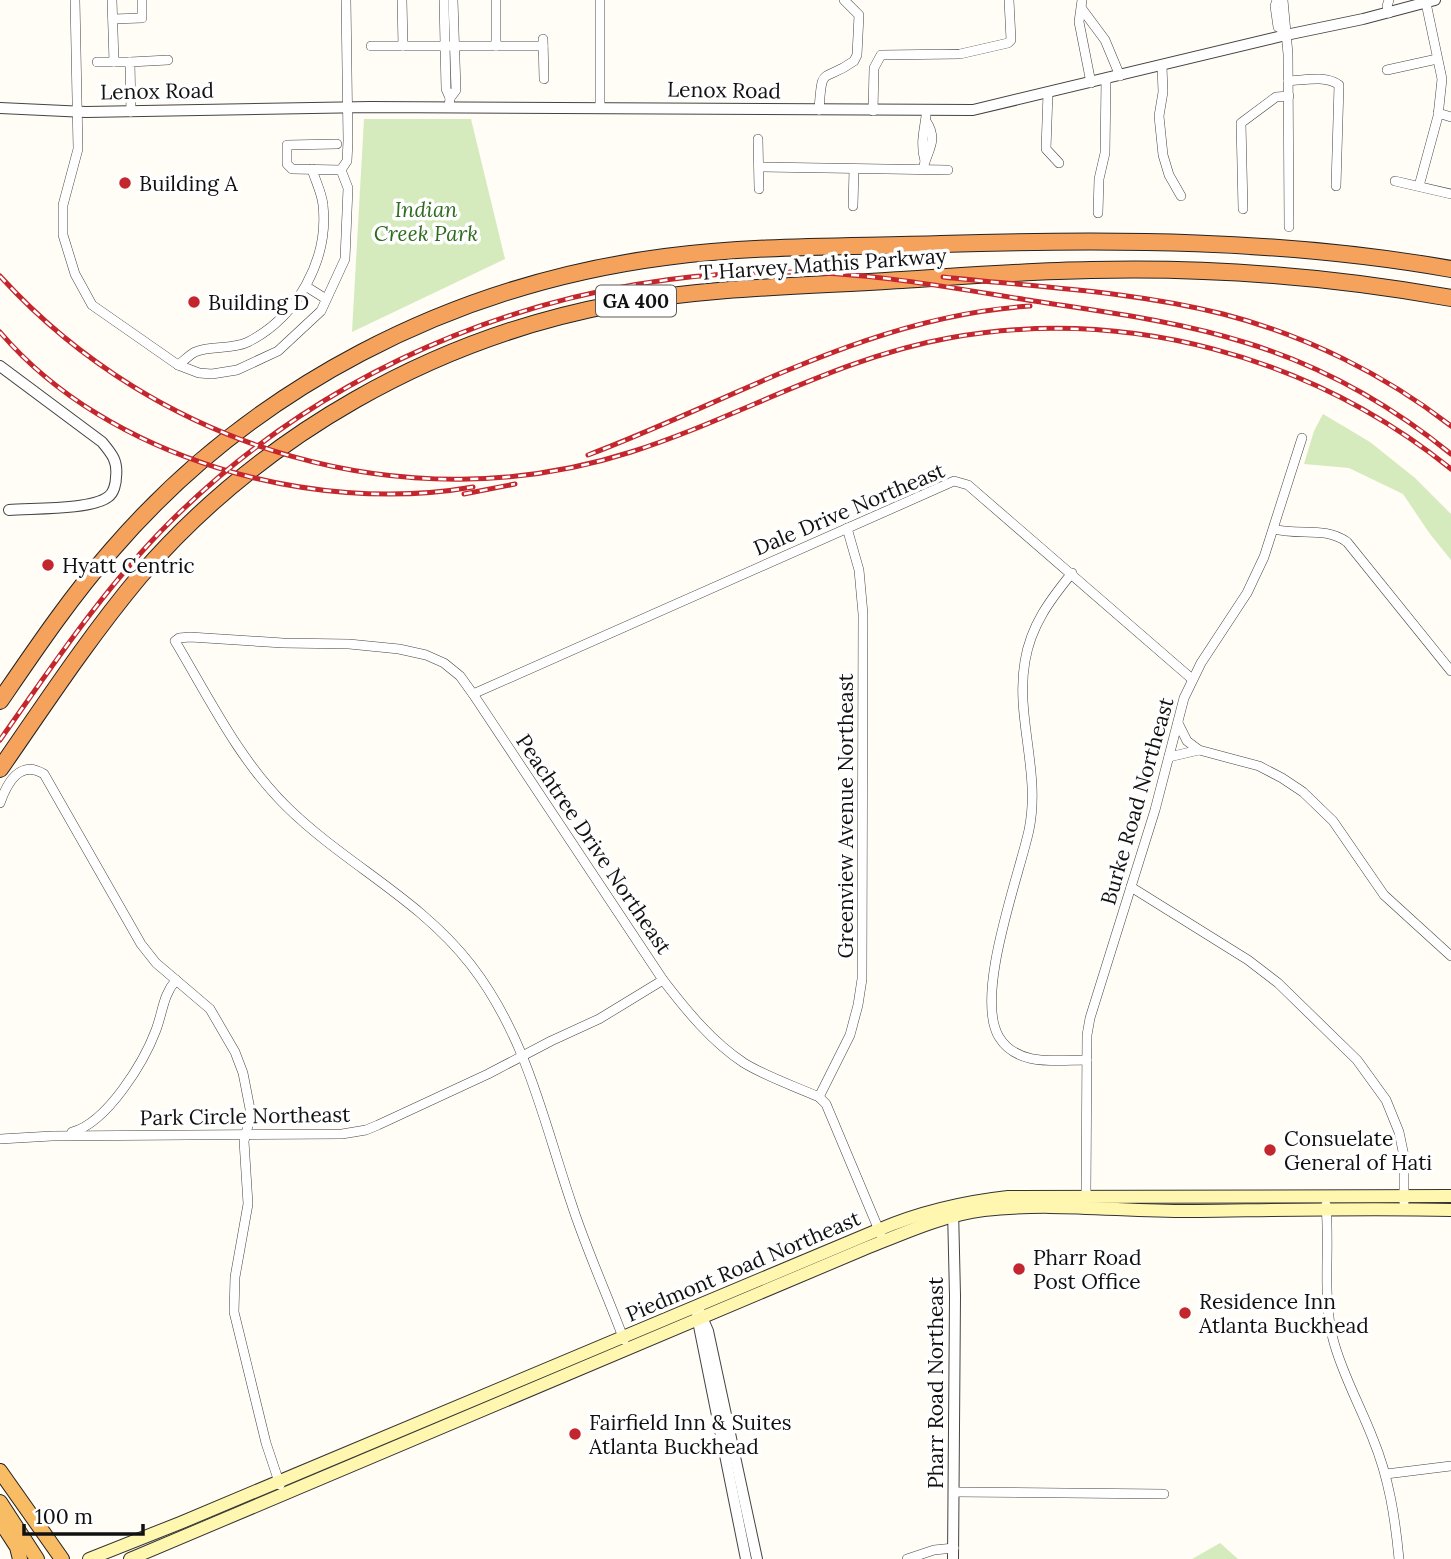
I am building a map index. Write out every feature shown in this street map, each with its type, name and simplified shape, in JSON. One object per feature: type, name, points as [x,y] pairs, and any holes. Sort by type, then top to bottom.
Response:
[{"type":"highway","name":"T Harvey Mathis Parkway","points":[[0,701],[68,604],[111,550],[172,487],[239,431],[311,380],[371,347],[443,314],[525,285],[610,266],[699,254],[774,249],[1050,241],[1179,241],[1268,246],[1451,269]]},
{"type":"highway","name":"T Harvey Mathis Parkway","points":[[0,769],[123,597],[159,556],[219,497],[284,445],[356,399],[430,362],[510,331],[588,310],[674,296],[1051,271],[1157,270],[1265,275],[1451,298]]},
{"type":"highway","points":[[0,1471],[62,1559]]},
{"type":"highway","points":[[0,1502],[37,1559]]},
{"type":"highway","points":[[0,1521],[17,1547],[20,1559]]},
{"type":"main road","name":"Piedmont Road Northeast","points":[[954,1212],[1009,1208],[1194,1211],[1404,1195],[1451,1196]]},
{"type":"main road","name":"Piedmont Road Northeast","points":[[89,1559],[281,1487],[699,1314],[881,1235],[923,1226],[954,1212],[968,1202],[1008,1197],[1086,1196],[1326,1202],[1404,1210],[1451,1210]]},
{"type":"main road","name":"Piedmont Road Northeast","points":[[130,1559],[281,1487]]},
{"type":"street","points":[[75,0],[78,149],[62,205],[62,235],[75,274],[92,305],[178,365],[199,373],[237,370],[278,351],[321,311],[345,259],[348,188],[341,170]]},
{"type":"street","points":[[112,0],[114,62]]},
{"type":"street","points":[[113,19],[142,18],[142,0]]},
{"type":"street","points":[[341,170],[347,161],[346,0]]},
{"type":"street","points":[[402,0],[403,46]]},
{"type":"street","points":[[444,0],[456,90],[450,102]]},
{"type":"street","points":[[450,46],[453,0]]},
{"type":"street","points":[[495,0],[496,46]]},
{"type":"street","points":[[600,0],[600,108]]},
{"type":"street","points":[[819,110],[821,82],[827,73],[854,61],[857,55],[859,15],[844,0]]},
{"type":"street","points":[[873,111],[874,68],[881,55],[960,54],[1008,43],[1011,40],[1009,0]]},
{"type":"street","points":[[1378,0],[1388,6]]},
{"type":"street","points":[[1419,186],[1438,113],[1442,79],[1437,59],[1431,1]]},
{"type":"street","name":"Lenox Road","points":[[0,108],[131,112],[229,108],[348,108],[450,102],[600,108],[873,111],[926,116],[973,110],[1091,83],[1388,6],[1431,1]]},
{"type":"street","points":[[1082,5],[1096,32],[1105,40],[1120,76]]},
{"type":"street","points":[[1082,5],[1079,23],[1091,83]]},
{"type":"street","points":[[1278,5],[1285,33],[1289,96],[1289,227]]},
{"type":"street","points":[[1081,30],[1095,26]]},
{"type":"street","points":[[372,46],[496,46],[543,43],[544,79]]},
{"type":"street","points":[[1387,70],[1437,59]]},
{"type":"street","points":[[97,62],[168,60]]},
{"type":"street","points":[[130,62],[131,112]]},
{"type":"street","points":[[1162,66],[1163,92],[1159,116],[1163,155],[1168,175],[1181,196]]},
{"type":"street","points":[[1098,213],[1098,179],[1105,153],[1106,79]]},
{"type":"street","points":[[1288,81],[1325,79],[1339,85],[1336,186]]},
{"type":"street","points":[[1048,93],[1046,149],[1059,163]]},
{"type":"street","points":[[1243,209],[1241,122],[1276,97],[1289,96]]},
{"type":"street","points":[[1438,113],[1451,117]]},
{"type":"street","points":[[924,165],[922,151],[926,116]]},
{"type":"street","points":[[758,139],[759,189]]},
{"type":"street","points":[[337,144],[287,145],[287,164],[289,167],[341,170]]},
{"type":"street","points":[[759,167],[854,169],[924,165],[948,170]]},
{"type":"street","points":[[178,365],[193,353],[205,349],[246,343],[286,313],[307,287],[321,247],[323,204],[312,169]]},
{"type":"street","points":[[853,206],[854,169]]},
{"type":"street","points":[[1395,181],[1451,194]]},
{"type":"street","points":[[307,287],[326,299]]},
{"type":"street","points":[[0,366],[102,442],[113,454],[117,466],[112,493],[94,503],[9,510]]},
{"type":"street","name":"Burke Road Northeast","points":[[1086,1196],[1090,1018],[1192,679],[1247,593],[1264,557],[1303,438]]},
{"type":"street","name":"Dale Drive Northeast","points":[[473,694],[948,482],[960,481],[1072,573],[1192,679]]},
{"type":"street","name":"Greenview Avenue Northeast","points":[[819,1097],[850,1035],[862,979],[863,614],[859,570],[847,528]]},
{"type":"street","points":[[1274,529],[1287,532],[1328,532],[1347,542],[1451,671]]},
{"type":"street","points":[[1072,573],[1041,615],[1032,634],[1025,660],[1023,692],[1033,778],[1033,807],[999,943],[992,1010],[998,1036],[1017,1055],[1034,1059],[1087,1060]]},
{"type":"street","name":"Peachtree Drive Northeast","points":[[523,1056],[495,999],[445,935],[406,899],[309,826],[265,783],[236,743],[175,640],[190,637],[349,644],[426,654],[444,663],[460,676],[473,694],[663,980],[691,1014],[733,1055],[757,1070],[819,1097]]},
{"type":"street","points":[[1178,723],[1187,741],[1199,750],[1259,766],[1303,792],[1333,821],[1384,895],[1451,956]]},
{"type":"street","points":[[1170,757],[1199,750]]},
{"type":"street","points":[[0,803],[4,790],[21,771],[30,769],[49,780],[141,944],[156,963],[210,1009],[235,1052],[243,1073],[251,1114],[244,1135],[248,1204],[235,1277],[234,1312],[266,1443],[281,1487]]},
{"type":"street","points":[[1130,887],[1248,960],[1278,983],[1357,1060],[1377,1084],[1393,1114],[1404,1156],[1404,1210]]},
{"type":"street","points":[[52,1136],[84,1128],[110,1105],[147,1051],[165,996],[176,980]]},
{"type":"street","name":"Park Circle Northeast","points":[[0,1139],[52,1136],[342,1134],[366,1130],[599,1019],[663,980]]},
{"type":"street","points":[[523,1056],[572,1207],[625,1343]]},
{"type":"street","points":[[819,1097],[830,1111],[881,1235]]},
{"type":"street","points":[[1326,1202],[1327,1297],[1332,1336],[1343,1371],[1386,1474],[1395,1514],[1399,1559]]},
{"type":"street","name":"Pharr Road Northeast","points":[[954,1212],[954,1553]]},
{"type":"street","points":[[699,1314],[746,1559]]},
{"type":"street","points":[[699,1314],[708,1331],[757,1559]]},
{"type":"street","points":[[1386,1474],[1451,1466]]},
{"type":"street","points":[[954,1492],[1164,1494]]},
{"type":"street","points":[[907,1559],[934,1550],[954,1553]]},
{"type":"green space","name":"Indian Creek Park","points":[[364,119],[471,119],[505,259],[352,332]]},
{"type":"green space","points":[[1323,414],[1370,442],[1415,478],[1451,514],[1451,560],[1403,494],[1349,468],[1304,464],[1314,431]]},
{"type":"green space","points":[[1220,1543],[1238,1559],[1192,1559]]},
{"type":"railway","points":[[0,740],[80,628],[145,548],[233,465],[302,415],[375,372],[452,336],[533,308],[615,288],[700,276],[786,272],[849,275],[911,282],[1168,323],[1221,335],[1275,352],[1329,375],[1380,403],[1451,454]]},
{"type":"railway","points":[[0,276],[63,336],[133,387],[210,427],[290,456],[374,474],[460,479],[546,472],[631,452],[710,423],[827,374],[908,347],[949,338],[1016,330],[1082,329],[1149,336],[1214,349],[1277,369],[1338,396],[1396,430],[1451,469]]},
{"type":"railway","points":[[943,277],[1154,300],[1254,323],[1343,358],[1399,390],[1451,426]]},
{"type":"railway","points":[[588,455],[858,343],[971,313],[1030,306]]},
{"type":"railway","points":[[0,332],[45,376],[97,414],[155,444],[217,468],[282,484],[347,492],[411,494],[473,487]]},
{"type":"railway","points":[[464,494],[515,484]]},
{"type":"place","name":"Building A","points":[[125,183]]},
{"type":"place","name":"Building D","points":[[194,302]]},
{"type":"place","name":"Hyatt Centric","points":[[48,565]]},
{"type":"place","name":"Consuelate General of Hati","points":[[1270,1150]]},
{"type":"place","name":"Pharr Road Post Office","points":[[1019,1269]]},
{"type":"place","name":"Residence Inn Atlanta Buckhead","points":[[1185,1313]]},
{"type":"place","name":"Fairfield Inn & Suites Atlanta Buckhead","points":[[575,1434]]}]
